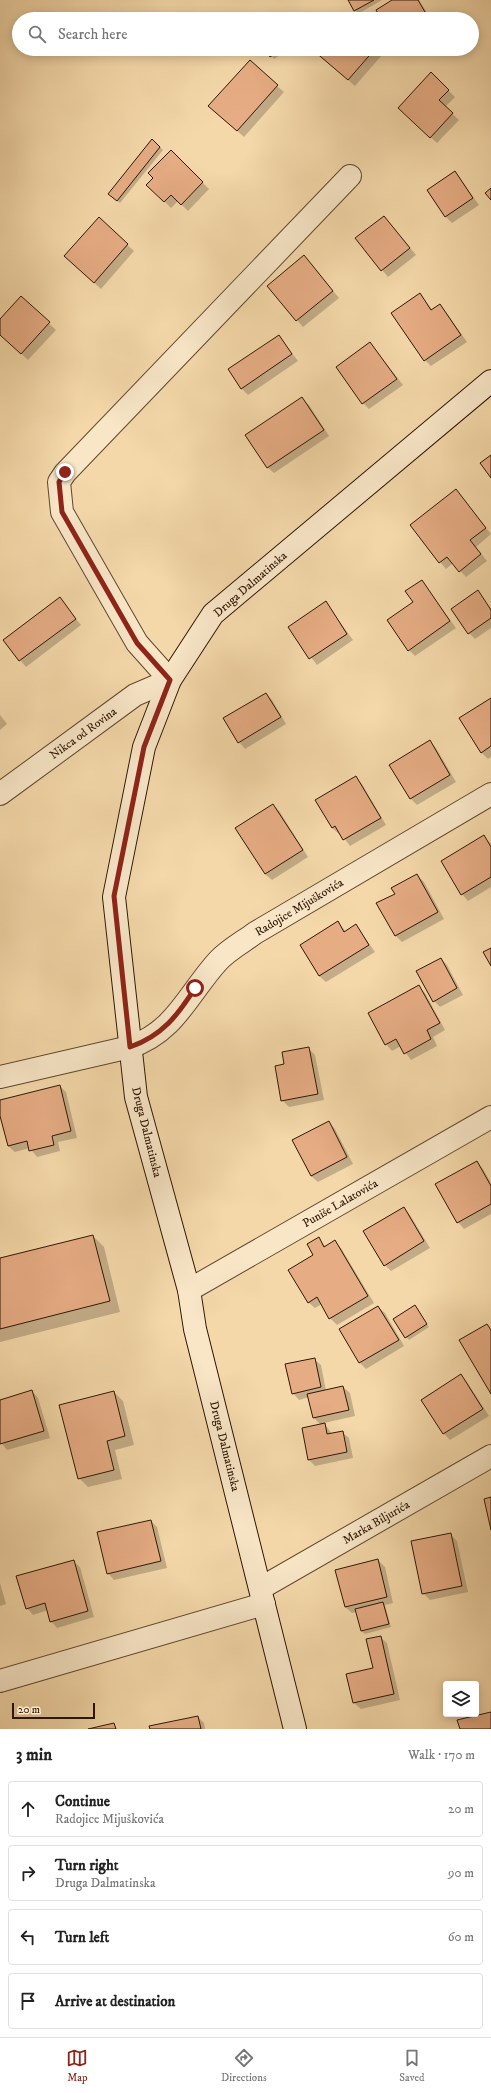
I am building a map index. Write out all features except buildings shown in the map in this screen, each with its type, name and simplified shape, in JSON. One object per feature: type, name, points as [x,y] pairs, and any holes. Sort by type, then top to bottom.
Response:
[{"type":"street","points":[[170,680],[137,643],[62,512],[59,482],[70,467],[350,176]]},
{"type":"street","name":"Druga Dalmatinska","points":[[295,1729],[195,1329],[189,1290],[136,1097],[114,896],[144,747],[170,680],[213,614],[491,381]]},
{"type":"street","name":"Nikca od Rovina","points":[[0,794],[135,695],[170,680]]},
{"type":"street","name":"Radojice Mijuškovića","points":[[0,1077],[146,1042],[160,1032],[178,1014],[195,988],[220,959],[255,933],[491,794]]},
{"type":"street","name":"Puniše Lalatovića","points":[[189,1290],[491,1117]]},
{"type":"street","name":"Marka Biljurića","points":[[0,1681],[262,1596],[491,1456]]},
{"type":"route","points":[[65,472],[59,482],[62,512],[137,643],[170,680],[144,747],[114,896],[130,1047],[146,1042],[160,1032],[178,1014],[195,988]]}]
